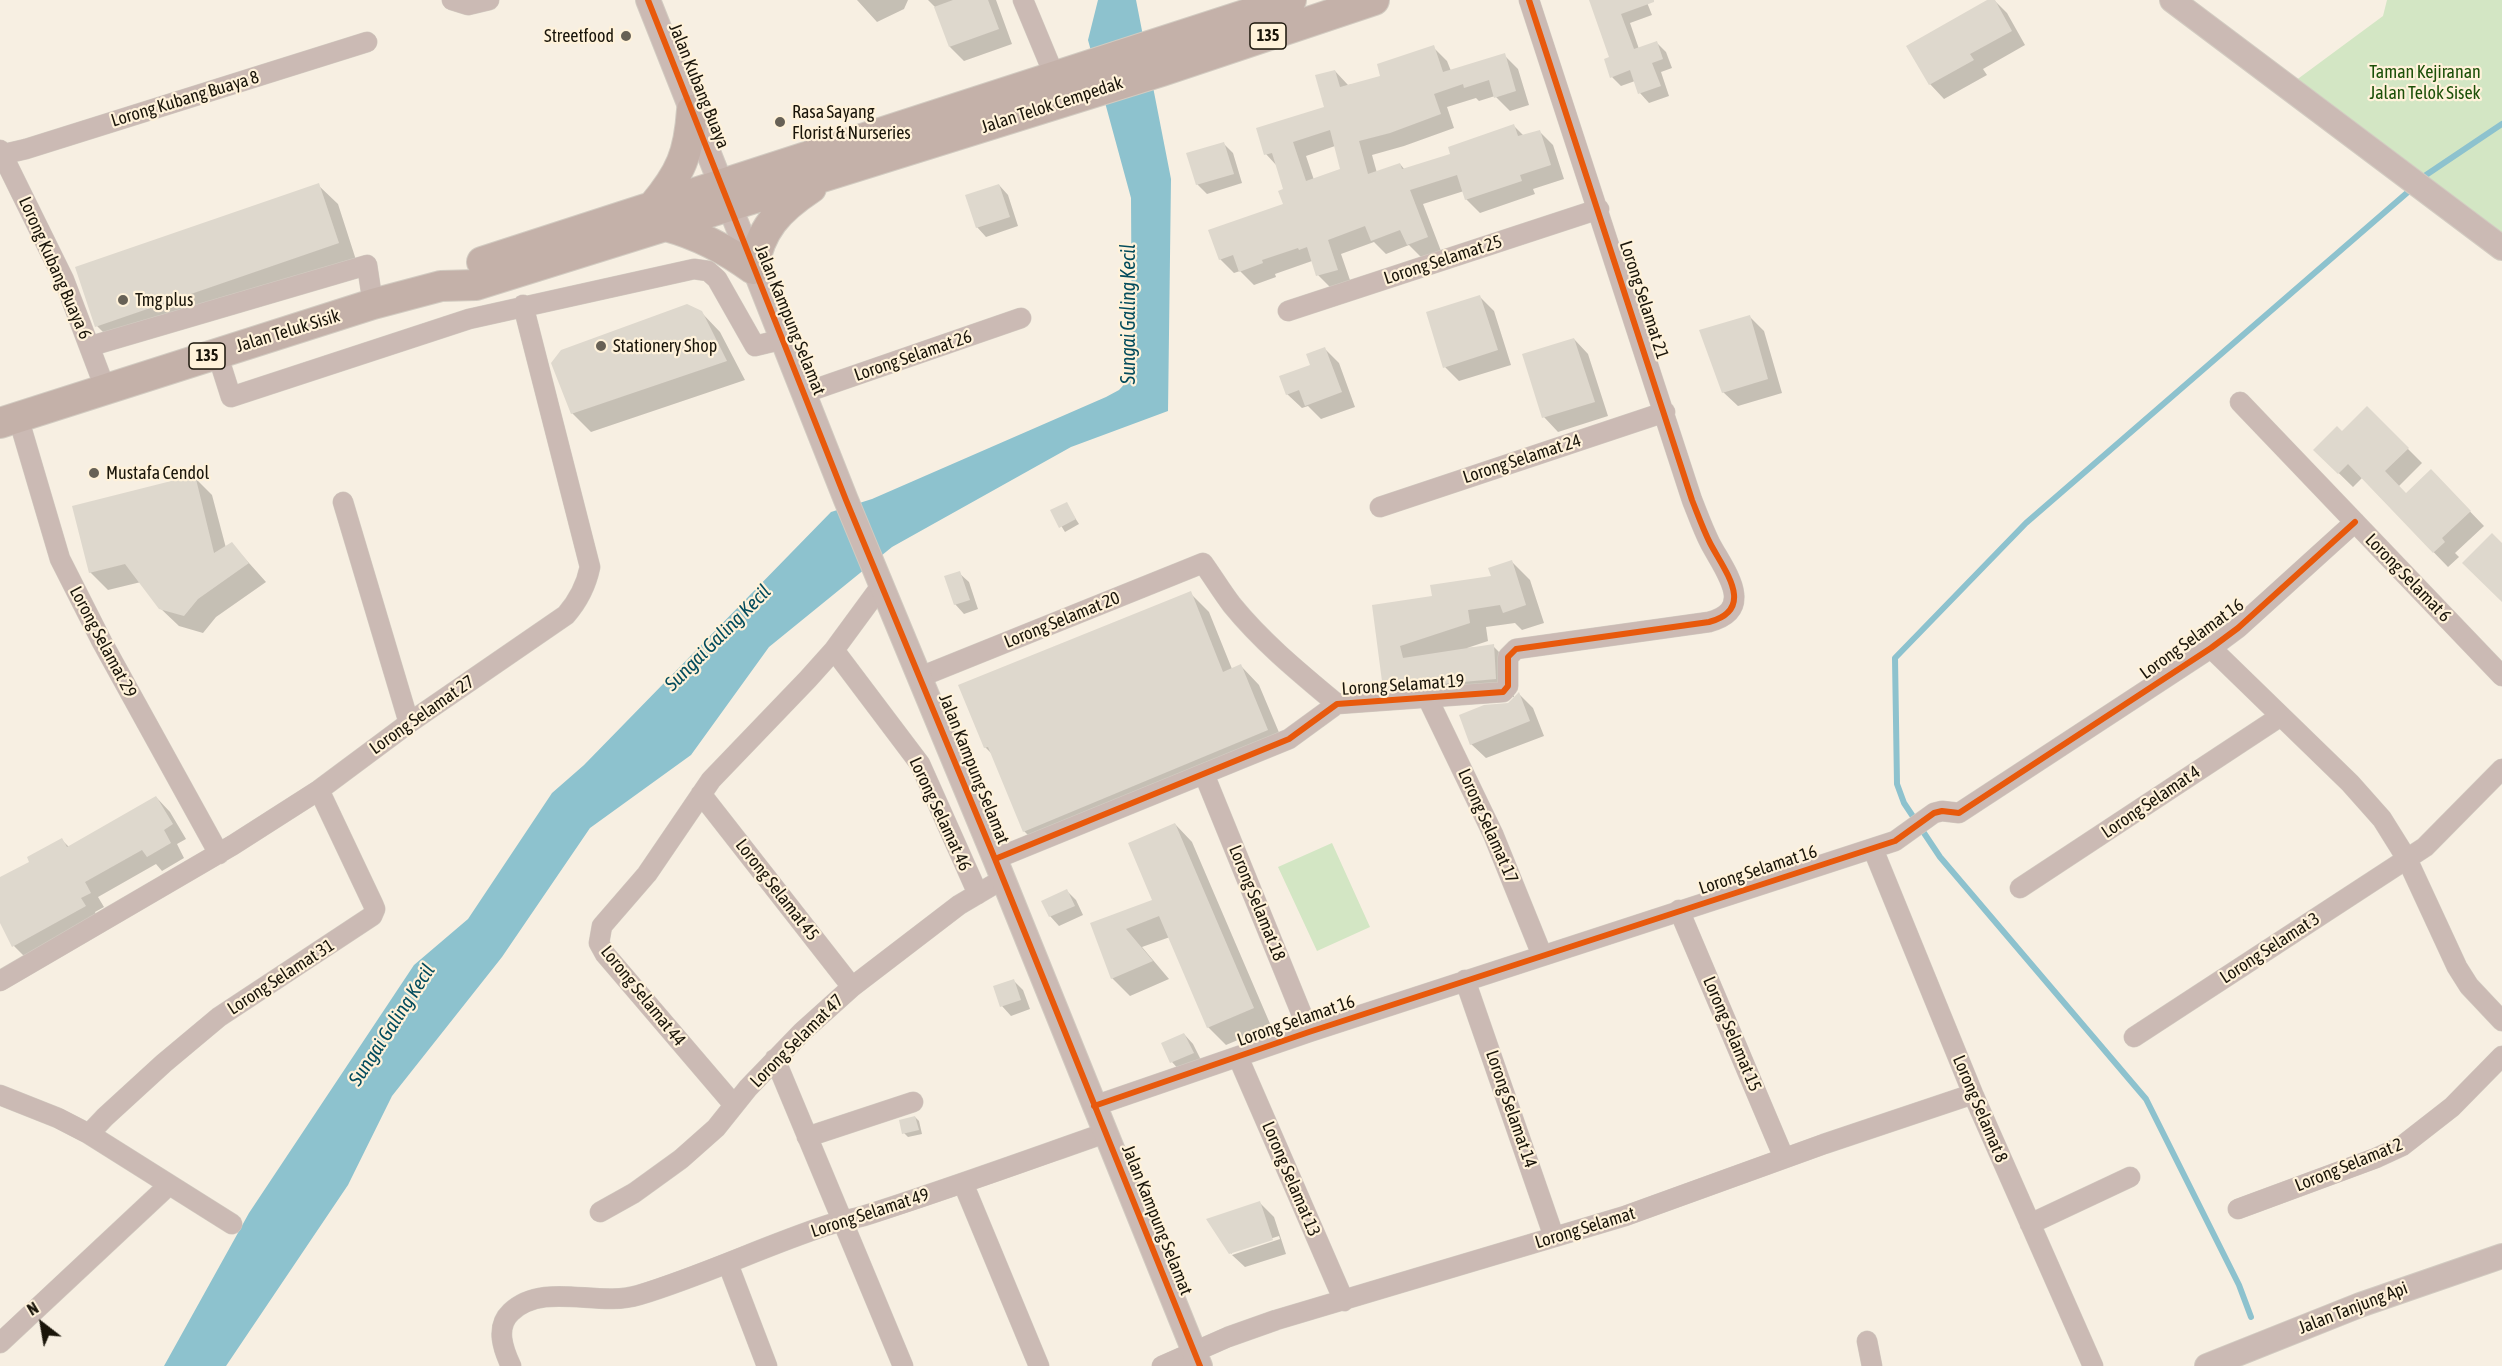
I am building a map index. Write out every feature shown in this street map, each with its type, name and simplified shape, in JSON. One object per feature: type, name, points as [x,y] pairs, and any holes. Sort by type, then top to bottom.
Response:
[{"type":"main road","name":"Jalan Telok Cempedak","points":[[1159,58],[1292,0]]},
{"type":"main road","name":"Jalan Telok Cempedak","points":[[725,196],[829,177],[1090,79],[1374,0]]},
{"type":"main road","name":"Jalan Telok Cempedak","points":[[725,196],[1055,77],[1090,79]]},
{"type":"main road","points":[[693,110],[686,155],[666,190],[659,216],[712,242],[753,269],[757,247],[772,220],[799,196],[829,177]]},
{"type":"main road","name":"Jalan Teluk Sisik","points":[[9,420],[373,304],[441,286],[470,267],[725,196]]},
{"type":"street","points":[[452,0],[468,5],[489,0]]},
{"type":"street","name":"Jalan Kubang Buaya","points":[[648,0],[725,196]]},
{"type":"street","points":[[1023,0],[1055,77]]},
{"type":"street","name":"Lorong Selamat 21","points":[[1529,0],[1703,529],[1734,588],[1733,606]]},
{"type":"street","points":[[2172,0],[2502,248]]},
{"type":"street","name":"Lorong Kubang Buaya 8","points":[[1,153],[38,146],[367,42]]},
{"type":"street","name":"Lorong Kubang Buaya 6","points":[[1,153],[44,236],[91,346],[105,388]]},
{"type":"street","name":"Jalan Kampung Selamat","points":[[725,196],[753,269],[784,339],[846,500],[1198,1359]]},
{"type":"street","name":"Lorong Selamat 25","points":[[1288,311],[1599,209]]},
{"type":"street","points":[[91,346],[367,265],[373,304]]},
{"type":"street","points":[[217,353],[231,397],[469,319],[694,268],[708,271],[717,279],[755,346],[784,339]]},
{"type":"street","name":"Lorong Selamat 27","points":[[0,981],[219,854],[319,790],[409,723],[566,615],[577,601],[587,584],[590,567],[523,305]]},
{"type":"street","name":"Lorong Selamat 26","points":[[804,393],[1021,318]]},
{"type":"street","name":"Lorong Selamat 6","points":[[2240,402],[2502,676]]},
{"type":"street","name":"Lorong Selamat 24","points":[[1380,507],[1665,412]]},
{"type":"street","name":"Lorong Selamat 29","points":[[9,420],[60,559],[102,642],[219,854]]},
{"type":"street","points":[[343,502],[409,723]]},
{"type":"street","name":"Lorong Selamat 16","points":[[1094,1106],[1465,980],[1873,849],[1895,841],[1942,811],[1959,813],[2211,648],[2238,628],[2355,522]]},
{"type":"street","name":"Lorong Selamat 20","points":[[920,677],[1203,563],[1233,605],[1266,641],[1287,663],[1337,704]]},
{"type":"street","name":"Lorong Selamat 44","points":[[734,1105],[604,954],[599,943],[602,926],[647,874],[700,794],[723,766],[773,717],[834,650],[877,576]]},
{"type":"street","name":"Lorong Selamat 19","points":[[999,869],[1204,774],[1289,739],[1337,704],[1503,692],[1508,686],[1508,657],[1516,649],[1709,622],[1720,619],[1733,606]]},
{"type":"street","points":[[2211,648],[2369,804],[2396,839],[2407,859],[2457,967],[2469,986],[2502,1021]]},
{"type":"street","name":"Lorong Selamat 46","points":[[834,650],[920,764],[978,894]]},
{"type":"street","name":"Lorong Selamat 17","points":[[1428,699],[1493,834],[1542,955]]},
{"type":"street","name":"Lorong Selamat 4","points":[[2020,888],[2281,716]]},
{"type":"street","name":"Lorong Selamat 3","points":[[2134,1037],[2407,859],[2440,833],[2502,769]]},
{"type":"street","name":"Lorong Selamat 18","points":[[1204,774],[1309,1032]]},
{"type":"street","name":"Lorong Selamat 31","points":[[89,1134],[164,1063],[219,1017],[372,916],[375,909],[373,904],[319,790]]},
{"type":"street","name":"Lorong Selamat 45","points":[[700,794],[852,987]]},
{"type":"street","name":"Lorong Selamat 8","points":[[1873,849],[1972,1094],[2093,1366]]},
{"type":"street","name":"Lorong Selamat 47","points":[[600,1212],[634,1193],[681,1159],[716,1128],[775,1059],[802,1032],[852,987],[959,905],[978,894],[999,869]]},
{"type":"street","name":"Lorong Selamat 15","points":[[1679,910],[1784,1158]]},
{"type":"street","name":"Lorong Selamat 14","points":[[1465,980],[1554,1238]]},
{"type":"street","name":"Lorong Selamat 2","points":[[2238,1209],[2402,1146],[2452,1107],[2502,1056]]},
{"type":"street","name":"Lorong Selamat 13","points":[[1238,1057],[1344,1301]]},
{"type":"street","points":[[775,1059],[903,1366]]},
{"type":"street","name":"Lorong Selamat","points":[[1162,1366],[1198,1359],[1276,1320],[1625,1216],[1784,1158],[1972,1094]]},
{"type":"street","points":[[0,1095],[58,1118],[89,1134],[232,1224]]},
{"type":"street","points":[[807,1137],[913,1102]]},
{"type":"street","name":"Lorong Selamat 49","points":[[511,1366],[503,1349],[504,1322],[512,1311],[526,1303],[542,1297],[562,1296],[593,1300],[636,1296],[842,1222],[963,1183],[1105,1133]]},
{"type":"street","points":[[2030,1224],[2130,1177]]},
{"type":"street","points":[[963,1183],[1039,1366]]},
{"type":"street","points":[[0,1343],[169,1185]]},
{"type":"street","name":"Jalan Tanjung Api","points":[[2207,1366],[2360,1305],[2502,1256]]},
{"type":"street","points":[[728,1264],[767,1366]]},
{"type":"street","points":[[1867,1341],[1872,1366]]},
{"type":"green space","name":"Taman Kejiranan Jalan Telok Sisek","points":[[2387,0],[2502,0],[2502,236],[2295,81],[2383,16]]},
{"type":"green space","points":[[1332,843],[1370,927],[1317,951],[1278,867]]},
{"type":"water","name":"Sungai Galing Kecil","points":[[1098,0],[1136,0],[1171,179],[1168,411],[1071,447],[892,547],[769,647],[691,755],[590,828],[502,957],[392,1096],[348,1185],[226,1366],[164,1366],[249,1213],[414,965],[468,919],[552,793],[584,765],[831,512],[872,499],[1106,397],[1119,390],[1132,376],[1131,198],[1088,40]]},
{"type":"building","points":[[953,0],[988,0],[999,29],[949,47],[934,7]]},
{"type":"building","points":[[1589,0],[1654,0],[1654,2],[1621,14],[1634,49],[1657,41],[1663,59],[1652,63],[1661,86],[1638,94],[1630,70],[1610,78],[1604,59],[1609,57]]},
{"type":"building","points":[[1987,0],[1995,0],[2012,31],[1970,54],[1974,60],[1929,85],[1906,46]]},
{"type":"building","points":[[1434,45],[1443,72],[1505,53],[1516,91],[1494,98],[1489,80],[1464,88],[1463,84],[1434,94],[1441,114],[1390,133],[1359,141],[1368,174],[1400,163],[1402,169],[1450,154],[1448,147],[1514,124],[1518,136],[1540,130],[1551,165],[1520,175],[1522,181],[1465,200],[1457,175],[1410,190],[1428,237],[1407,245],[1400,230],[1371,241],[1365,226],[1328,240],[1338,270],[1316,276],[1307,247],[1262,260],[1263,263],[1239,272],[1233,255],[1219,260],[1208,230],[1283,204],[1278,191],[1283,189],[1272,153],[1264,155],[1256,128],[1324,107],[1315,75],[1335,70],[1340,87],[1380,76],[1377,64]],"holes":[[[1330,130],[1340,169],[1306,181],[1293,142]]]},
{"type":"building","points":[[1224,142],[1234,174],[1196,185],[1186,153]]},
{"type":"building","points":[[319,183],[339,243],[95,327],[75,267]]},
{"type":"building","points":[[999,184],[1010,217],[976,228],[965,195]]},
{"type":"building","points":[[1480,295],[1498,350],[1443,368],[1426,312]]},
{"type":"building","points":[[687,304],[702,311],[727,361],[571,414],[551,363],[561,350]]},
{"type":"building","points":[[1750,315],[1768,379],[1722,393],[1699,330]]},
{"type":"building","points":[[1574,338],[1595,402],[1542,418],[1522,354]]},
{"type":"building","points":[[1325,347],[1342,392],[1305,406],[1299,390],[1286,395],[1279,376],[1310,365],[1306,354]]},
{"type":"building","points":[[2367,406],[2409,448],[2385,471],[2406,493],[2431,469],[2471,511],[2442,538],[2445,542],[2433,553],[2348,464],[2338,474],[2313,450],[2337,426],[2342,431]]},
{"type":"building","points":[[195,475],[214,553],[232,542],[249,563],[198,599],[184,616],[159,609],[125,564],[89,573],[72,506]]},
{"type":"building","points":[[1067,502],[1076,519],[1059,528],[1050,510]]},
{"type":"building","points":[[2492,533],[2502,543],[2502,602],[2462,563]]},
{"type":"building","points":[[1512,560],[1526,605],[1503,613],[1500,605],[1468,610],[1470,623],[1400,646],[1403,658],[1494,644],[1496,679],[1383,689],[1372,605],[1432,596],[1430,585],[1491,576],[1488,568]]},
{"type":"building","points":[[960,571],[970,600],[954,605],[944,576]]},
{"type":"building","points":[[1191,591],[1223,672],[1241,664],[1268,730],[1023,832],[988,747],[984,748],[958,685]]},
{"type":"building","points":[[1519,692],[1530,721],[1470,745],[1459,715],[1484,705],[1508,703]]},
{"type":"building","points":[[156,796],[173,824],[164,830],[171,843],[147,857],[142,850],[85,882],[91,893],[81,898],[86,906],[12,947],[0,923],[0,877],[29,862],[27,857],[62,838],[67,847]]},
{"type":"building","points":[[1175,823],[1254,1008],[1207,1028],[1159,916],[1126,929],[1153,961],[1111,979],[1090,923],[1152,900],[1128,843]]},
{"type":"building","points":[[1067,889],[1075,906],[1049,917],[1041,901]]},
{"type":"building","points":[[1014,979],[1021,1000],[1000,1007],[993,986]]},
{"type":"building","points":[[1184,1033],[1194,1053],[1170,1063],[1161,1043]]},
{"type":"building","points":[[915,1116],[919,1130],[902,1134],[899,1120]]},
{"type":"building","points":[[1260,1201],[1273,1240],[1229,1254],[1206,1219]]},
{"type":"waterway","points":[[2426,175],[2502,124]]},
{"type":"waterway","points":[[2251,1317],[2239,1285],[2146,1099],[1940,857],[1904,803],[1897,784],[1895,658],[2026,523],[2408,192]]},
{"type":"cycle path","points":[[648,0],[846,500],[995,859],[1200,1366]]},
{"type":"cycle path","points":[[995,859],[1289,739],[1337,704],[1503,692],[1508,686],[1508,657],[1516,649],[1709,622],[1723,616],[1731,608],[1734,598],[1733,588],[1707,538],[1692,500],[1529,0]]},
{"type":"cycle path","points":[[1094,1106],[1309,1032],[1895,841],[1934,813],[1942,811],[1959,813],[2211,648],[2238,628],[2355,522]]},
{"type":"place","name":"Streetfood","points":[[626,36]]},
{"type":"place","name":"Rasa Sayang Florist & Nurseries","points":[[780,122]]},
{"type":"place","name":"Tmg plus","points":[[123,300]]},
{"type":"place","name":"Stationery Shop","points":[[601,346]]},
{"type":"place","name":"Mustafa Cendol","points":[[94,473]]}]
